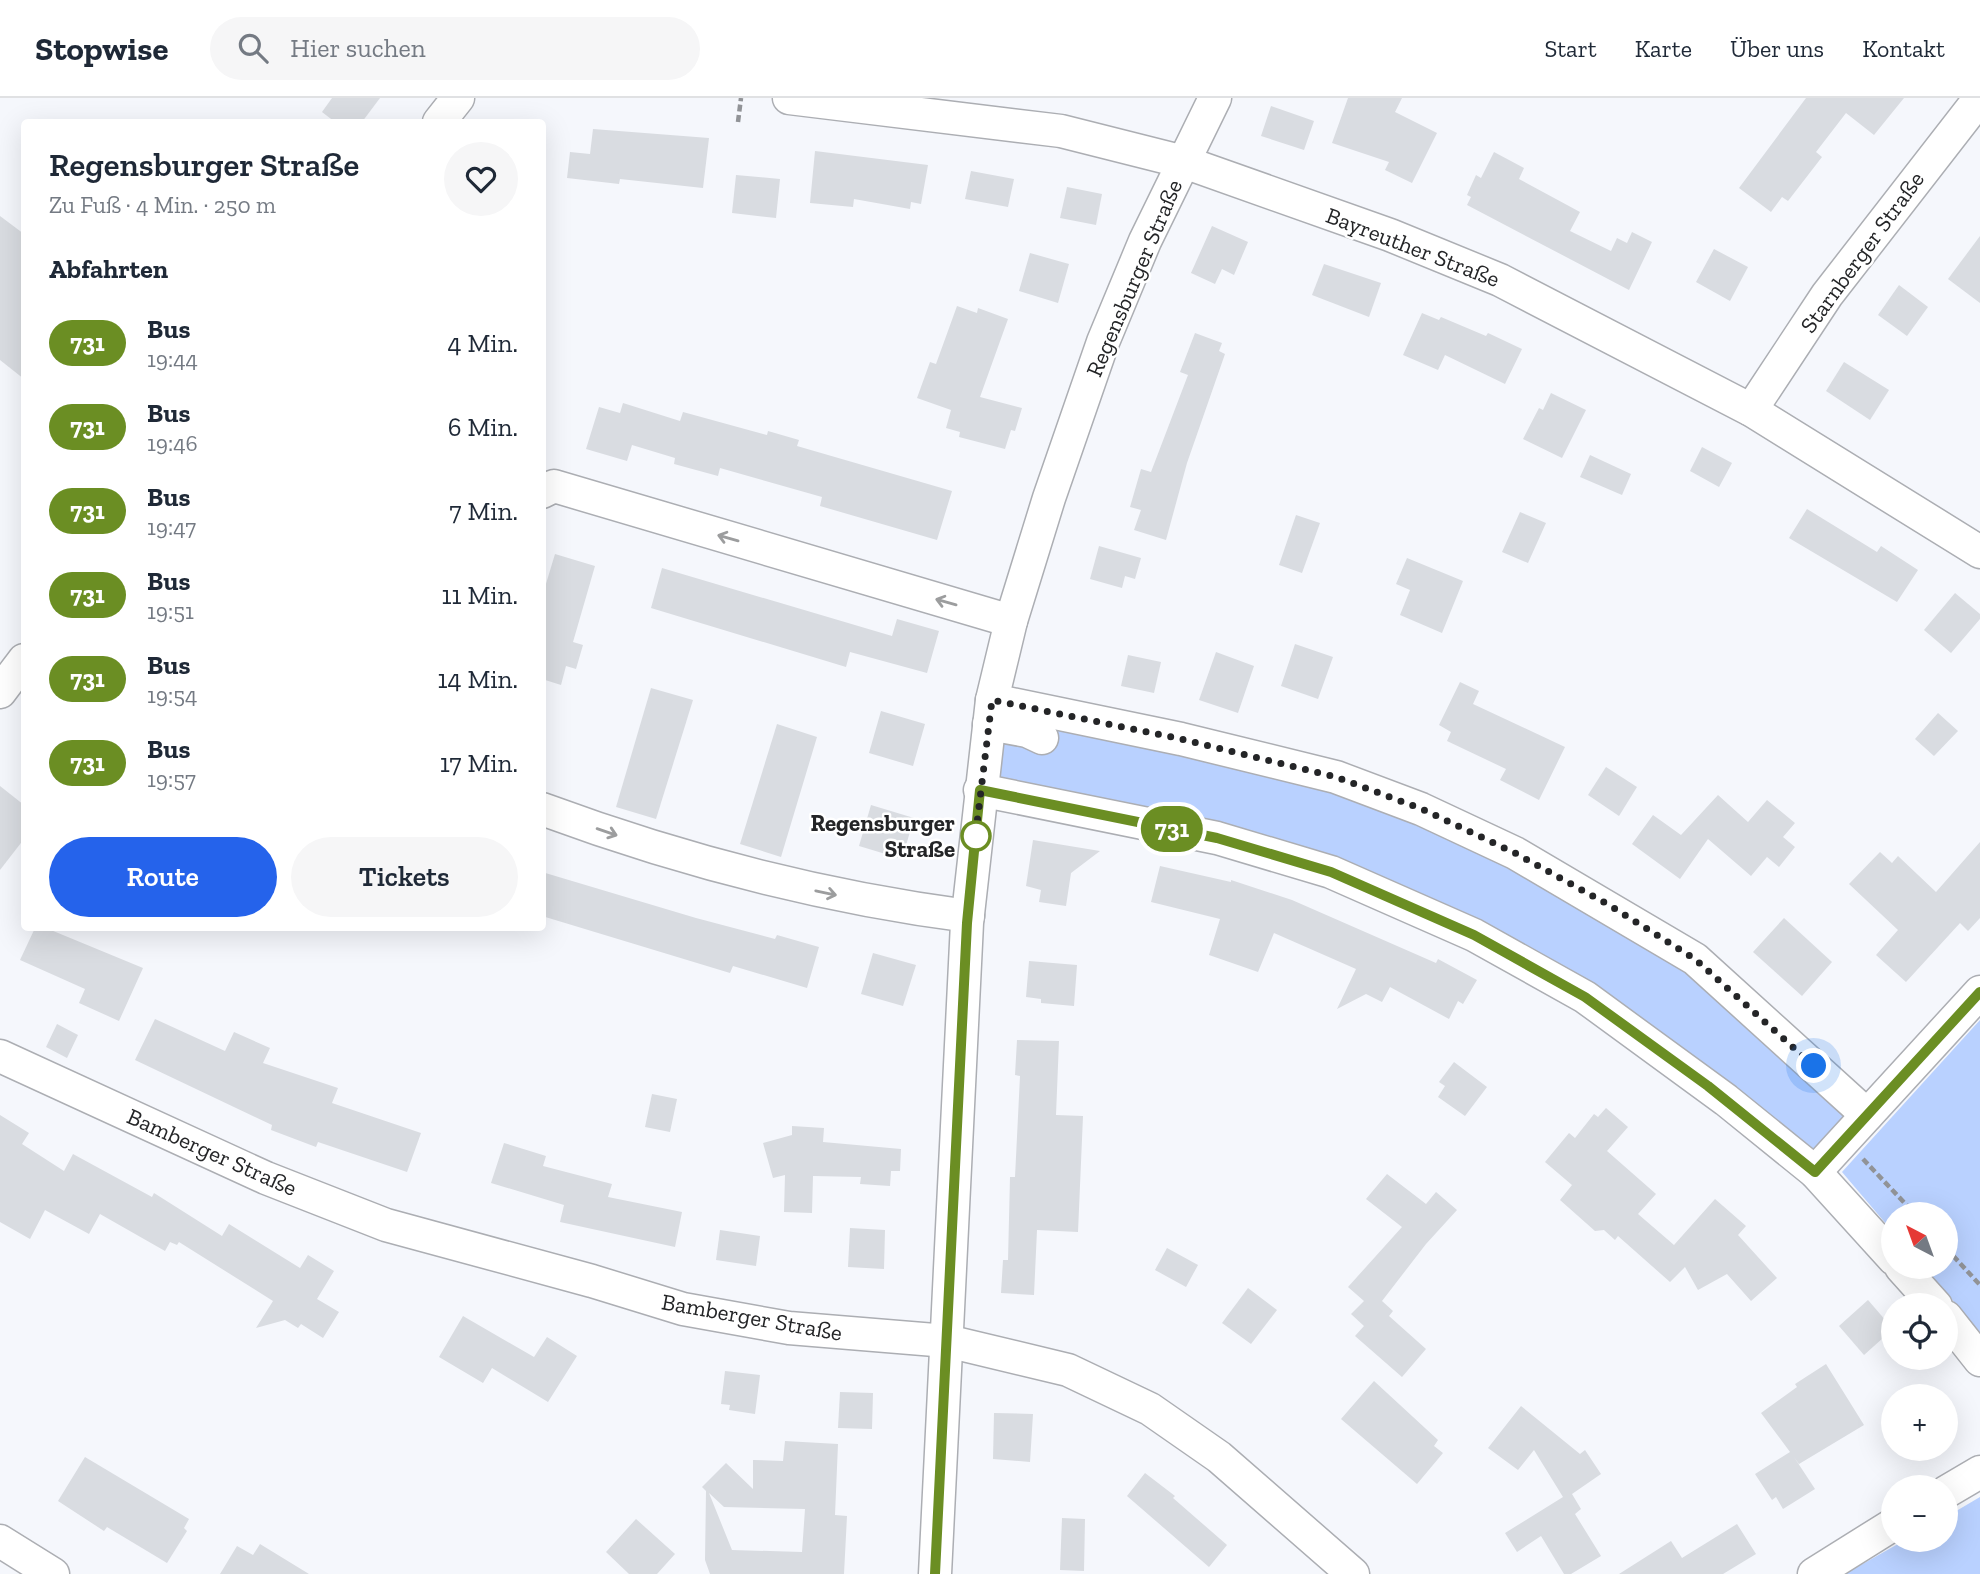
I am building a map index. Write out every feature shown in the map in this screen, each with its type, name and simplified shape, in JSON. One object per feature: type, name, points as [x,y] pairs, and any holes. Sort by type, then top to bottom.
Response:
[{"type":"street","points":[[441,119],[458,98]]},
{"type":"street","name":"Bayreuther Straße","points":[[789,98],[1061,131],[1184,162],[1390,235],[1500,280],[1751,410],[1980,552]]},
{"type":"street","name":"Regensburger Straße","points":[[935,1574],[968,916],[980,790],[991,712],[1011,621],[1049,498],[1103,342],[1146,241],[1215,98]]},
{"type":"street","name":"Starnberger Straße","points":[[1751,410],[1827,295],[1980,98]]},
{"type":"street","points":[[546,490],[554,486],[1011,621]]},
{"type":"street","points":[[0,692],[21,664]]},
{"type":"street","points":[[991,712],[1042,738]]},
{"type":"street","points":[[991,712],[1181,739],[1336,777],[1422,809],[1515,853],[1609,905],[1695,959],[1867,1115]]},
{"type":"street","points":[[980,790],[1217,838],[1331,872],[1462,929],[1585,997],[1699,1079],[1815,1172],[1881,1245]]},
{"type":"street","points":[[546,810],[672,854],[827,894],[968,916]]},
{"type":"street","points":[[1815,1172],[1980,992]]},
{"type":"street","name":"Bamberger Straße","points":[[0,1056],[266,1178],[386,1226],[592,1280],[683,1309],[789,1328],[947,1341],[1068,1370],[1150,1409],[1219,1457],[1353,1574]]},
{"type":"street","points":[[1912,1279],[1924,1293]]},
{"type":"street","points":[[1958,1332],[1980,1360]]},
{"type":"street","points":[[1958,1485],[1980,1472]]},
{"type":"street","points":[[1814,1574],[1881,1532]]},
{"type":"street","points":[[0,1541],[53,1574]]},
{"type":"path","points":[[738,122],[741,98]]},
{"type":"path","points":[[1845,1140],[1904,1202]]},
{"type":"path","points":[[1958,1261],[1980,1285]]},
{"type":"shaded area","points":[[1007,714],[1142,741],[1374,803],[1484,852],[1691,971],[1846,1115],[1833,1138],[1811,1150],[1650,1026],[1243,834],[998,776]]},
{"type":"shaded area","points":[[1980,1020],[1980,1332],[1958,1306],[1958,1293],[1946,1293],[1934,1279],[1958,1279],[1958,1202],[1881,1202],[1881,1218],[1842,1172]]},
{"type":"shaded area","points":[[1980,1497],[1980,1574],[1845,1574],[1884,1552],[1958,1552],[1958,1510]]},
{"type":"building","points":[[332,98],[380,98],[364,119],[331,119],[322,112]]},
{"type":"building","points":[[1348,98],[1402,98],[1395,112],[1437,133],[1412,183],[1385,170],[1389,162],[1332,143]]},
{"type":"building","points":[[1806,98],[1904,98],[1874,135],[1846,113],[1816,152],[1822,157],[1788,201],[1782,197],[1771,212],[1739,188]]},
{"type":"building","points":[[1271,106],[1314,121],[1304,150],[1261,136]]},
{"type":"building","points":[[593,129],[709,138],[703,188],[620,179],[619,184],[567,178],[570,152],[590,154]]},
{"type":"building","points":[[815,151],[928,165],[921,204],[911,202],[910,209],[854,199],[853,207],[810,203]]},
{"type":"building","points":[[1494,152],[1524,168],[1519,179],[1580,212],[1570,231],[1611,251],[1617,238],[1627,243],[1632,232],[1652,242],[1629,290],[1467,205],[1471,197],[1467,195],[1476,175],[1481,178]]},
{"type":"building","points":[[971,171],[1014,179],[1008,207],[965,199]]},
{"type":"building","points":[[736,175],[780,179],[776,218],[732,213]]},
{"type":"building","points":[[1067,187],[1102,194],[1096,225],[1060,218]]},
{"type":"building","points":[[0,216],[21,232],[21,377],[0,360]]},
{"type":"building","points":[[1212,226],[1248,242],[1234,275],[1222,269],[1215,284],[1191,273]]},
{"type":"building","points":[[1980,236],[1980,303],[1948,279]]},
{"type":"building","points":[[1714,249],[1748,267],[1730,301],[1696,282]]},
{"type":"building","points":[[1030,253],[1069,264],[1058,303],[1019,291]]},
{"type":"building","points":[[1324,264],[1381,283],[1369,317],[1312,295]]},
{"type":"building","points":[[1899,285],[1928,307],[1907,336],[1878,315]]},
{"type":"building","points":[[957,306],[977,313],[978,308],[1008,319],[980,397],[1022,408],[1015,431],[1011,430],[1005,449],[959,437],[960,432],[946,428],[951,410],[917,398],[930,362],[936,364]]},
{"type":"building","points":[[1422,313],[1439,320],[1441,317],[1486,336],[1488,333],[1522,349],[1505,384],[1445,355],[1438,370],[1403,355]]},
{"type":"building","points":[[1195,333],[1222,343],[1219,351],[1225,354],[1187,463],[1166,540],[1134,530],[1141,510],[1130,507],[1141,469],[1151,472],[1188,375],[1180,372]]},
{"type":"building","points":[[1844,362],[1889,390],[1870,420],[1826,391]]},
{"type":"building","points":[[1551,393],[1586,410],[1562,458],[1523,439],[1539,408],[1543,410]]},
{"type":"building","points":[[623,403],[680,421],[683,412],[767,435],[768,431],[799,440],[797,446],[952,491],[937,540],[820,506],[822,497],[720,468],[718,476],[674,464],[675,458],[632,445],[627,461],[586,449],[599,407],[620,413]]},
{"type":"building","points":[[1702,447],[1732,463],[1719,487],[1690,471]]},
{"type":"building","points":[[1590,455],[1631,474],[1622,495],[1580,477]]},
{"type":"building","points":[[1807,509],[1877,552],[1881,546],[1918,570],[1897,602],[1789,538]]},
{"type":"building","points":[[1520,512],[1546,523],[1528,563],[1502,552]]},
{"type":"building","points":[[1296,515],[1320,523],[1302,573],[1279,565]]},
{"type":"building","points":[[1099,546],[1141,558],[1135,579],[1125,576],[1122,588],[1090,579]]},
{"type":"building","points":[[555,554],[595,566],[573,642],[583,645],[576,669],[566,666],[561,685],[546,680],[546,584]]},
{"type":"building","points":[[1407,558],[1463,581],[1442,633],[1400,615],[1410,590],[1396,584]]},
{"type":"building","points":[[662,568],[892,636],[897,619],[939,631],[927,673],[850,652],[846,667],[651,608]]},
{"type":"building","points":[[1955,593],[1980,614],[1980,619],[1951,653],[1924,630]]},
{"type":"building","points":[[1295,644],[1333,657],[1318,699],[1281,686]]},
{"type":"building","points":[[1216,652],[1254,666],[1238,713],[1199,700]]},
{"type":"building","points":[[1128,655],[1161,662],[1154,693],[1121,686]]},
{"type":"building","points":[[1460,682],[1479,691],[1473,704],[1565,747],[1539,800],[1500,780],[1506,769],[1447,741],[1451,732],[1439,725]]},
{"type":"building","points":[[651,688],[693,700],[656,819],[616,807]]},
{"type":"building","points":[[881,711],[925,724],[913,766],[869,753]]},
{"type":"building","points":[[1938,713],[1958,731],[1934,756],[1915,739]]},
{"type":"building","points":[[777,724],[817,737],[781,857],[740,844]]},
{"type":"building","points":[[1606,767],[1637,787],[1619,816],[1588,795]]},
{"type":"building","points":[[0,786],[21,803],[21,843],[0,870]]},
{"type":"building","points":[[1718,795],[1748,822],[1767,800],[1795,823],[1783,837],[1795,847],[1779,867],[1767,857],[1751,876],[1708,839],[1680,879],[1632,844],[1653,815],[1681,835]]},
{"type":"building","points":[[871,805],[914,818],[902,859],[859,846]]},
{"type":"building","points":[[1033,840],[1100,851],[1071,873],[1066,906],[1039,902],[1041,890],[1026,886]]},
{"type":"building","points":[[1980,842],[1980,918],[1968,931],[1960,923],[1906,982],[1876,955],[1898,930],[1849,884],[1880,852],[1892,863],[1898,856],[1936,892]]},
{"type":"building","points":[[1160,866],[1231,880],[1292,900],[1436,963],[1438,959],[1477,980],[1463,1004],[1458,1001],[1449,1019],[1390,987],[1382,1002],[1366,994],[1337,1009],[1356,969],[1274,933],[1258,972],[1209,955],[1220,919],[1151,902]]},
{"type":"building","points":[[546,873],[696,918],[775,939],[777,935],[819,947],[807,988],[733,966],[730,973],[546,917]]},
{"type":"building","points":[[1784,918],[1832,962],[1802,996],[1753,952]]},
{"type":"building","points":[[34,931],[53,931],[143,968],[119,1021],[79,1003],[85,989],[20,960]]},
{"type":"building","points":[[873,953],[916,965],[903,1006],[861,994]]},
{"type":"building","points":[[1029,961],[1077,965],[1074,1006],[1041,1003],[1041,999],[1026,997]]},
{"type":"building","points":[[155,1019],[225,1051],[234,1032],[270,1048],[263,1063],[338,1088],[332,1103],[421,1133],[407,1172],[318,1142],[316,1147],[271,1130],[272,1125],[135,1060]]},
{"type":"building","points":[[57,1024],[78,1035],[67,1058],[46,1047]]},
{"type":"building","points":[[1017,1040],[1059,1041],[1056,1115],[1083,1116],[1078,1232],[1037,1230],[1034,1295],[1001,1293],[1003,1260],[1008,1260],[1010,1177],[1015,1177],[1020,1076],[1015,1075]]},
{"type":"building","points":[[1454,1062],[1487,1087],[1465,1116],[1438,1097],[1445,1086],[1439,1082]]},
{"type":"building","points":[[652,1094],[677,1099],[670,1132],[645,1127]]},
{"type":"building","points":[[1606,1108],[1628,1127],[1607,1151],[1656,1194],[1638,1214],[1674,1245],[1715,1199],[1746,1226],[1738,1235],[1777,1278],[1751,1301],[1727,1274],[1698,1290],[1685,1267],[1670,1282],[1618,1236],[1615,1240],[1604,1230],[1595,1231],[1560,1200],[1572,1185],[1545,1162],[1569,1133],[1575,1138],[1594,1114],[1598,1117]]},
{"type":"building","points":[[0,1115],[29,1133],[22,1144],[64,1171],[73,1154],[152,1197],[154,1193],[222,1236],[229,1224],[300,1268],[308,1255],[334,1271],[317,1299],[339,1312],[323,1338],[301,1324],[298,1328],[285,1320],[256,1328],[273,1301],[179,1242],[177,1245],[170,1242],[165,1251],[100,1214],[89,1234],[45,1210],[30,1239],[0,1222]]},
{"type":"building","points":[[792,1126],[824,1128],[823,1142],[901,1149],[900,1171],[891,1171],[890,1186],[860,1184],[861,1177],[813,1176],[812,1213],[784,1212],[785,1175],[773,1178],[763,1143],[792,1135]]},
{"type":"building","points":[[504,1143],[546,1156],[543,1166],[612,1184],[608,1197],[682,1212],[675,1247],[560,1222],[564,1205],[491,1183]]},
{"type":"building","points":[[1387,1174],[1426,1204],[1436,1192],[1457,1210],[1426,1244],[1382,1301],[1393,1311],[1389,1316],[1426,1349],[1402,1377],[1355,1336],[1364,1326],[1351,1314],[1364,1301],[1348,1287],[1402,1227],[1366,1199]]},
{"type":"building","points":[[850,1228],[885,1230],[884,1269],[848,1267]]},
{"type":"building","points":[[720,1230],[760,1236],[756,1266],[716,1260]]},
{"type":"building","points":[[1167,1248],[1198,1265],[1186,1287],[1155,1270]]},
{"type":"building","points":[[1248,1288],[1277,1310],[1251,1344],[1222,1323]]},
{"type":"building","points":[[1868,1300],[1881,1315],[1881,1340],[1864,1355],[1839,1326]]},
{"type":"building","points":[[463,1316],[534,1357],[547,1337],[577,1356],[548,1402],[492,1368],[483,1383],[439,1357]]},
{"type":"building","points":[[1826,1364],[1864,1425],[1799,1464],[1794,1457],[1815,1489],[1783,1509],[1776,1497],[1772,1500],[1755,1474],[1790,1452],[1761,1413],[1797,1387],[1795,1384]]},
{"type":"building","points":[[725,1371],[760,1375],[755,1414],[729,1410],[730,1405],[721,1404]]},
{"type":"building","points":[[1374,1381],[1438,1440],[1434,1446],[1443,1453],[1417,1484],[1341,1419]]},
{"type":"building","points":[[840,1392],[873,1393],[872,1429],[838,1428]]},
{"type":"building","points":[[1521,1406],[1580,1454],[1585,1450],[1601,1474],[1572,1494],[1581,1509],[1575,1514],[1601,1556],[1571,1574],[1564,1574],[1541,1536],[1517,1552],[1505,1533],[1563,1497],[1534,1450],[1518,1470],[1488,1448]]},
{"type":"building","points":[[994,1413],[1033,1414],[1030,1462],[993,1459]]},
{"type":"building","points":[[785,1441],[838,1444],[835,1515],[847,1516],[844,1574],[710,1574],[705,1560],[706,1491],[702,1487],[726,1463],[753,1489],[753,1460],[783,1461]],"holes":[[[709,1493],[724,1507],[805,1509],[802,1552],[732,1550]]]},
{"type":"building","points":[[85,1457],[189,1519],[184,1528],[187,1531],[167,1563],[107,1527],[104,1531],[58,1501]]},
{"type":"building","points":[[1145,1473],[1175,1496],[1173,1498],[1227,1545],[1209,1567],[1127,1496]]},
{"type":"building","points":[[1062,1518],[1085,1519],[1084,1571],[1060,1570]]},
{"type":"building","points":[[636,1519],[675,1554],[657,1574],[629,1574],[606,1552]]},
{"type":"building","points":[[1737,1524],[1756,1554],[1723,1574],[1619,1574],[1671,1541],[1682,1558]]},
{"type":"building","points":[[260,1544],[309,1574],[220,1574],[237,1546],[253,1555]]},
{"type":"bus line","name":"731","points":[[935,1574],[967,923],[980,790],[1217,838],[1331,872],[1474,935],[1585,997],[1708,1086],[1815,1172],[1980,992]]},
{"type":"place","name":"Regensburger Straße","points":[[976,836]]},
{"type":"route","points":[[976,836],[975,840],[992,700],[1181,739],[1336,777],[1422,809],[1480,836],[1609,905],[1695,959],[1814,1066]]}]
